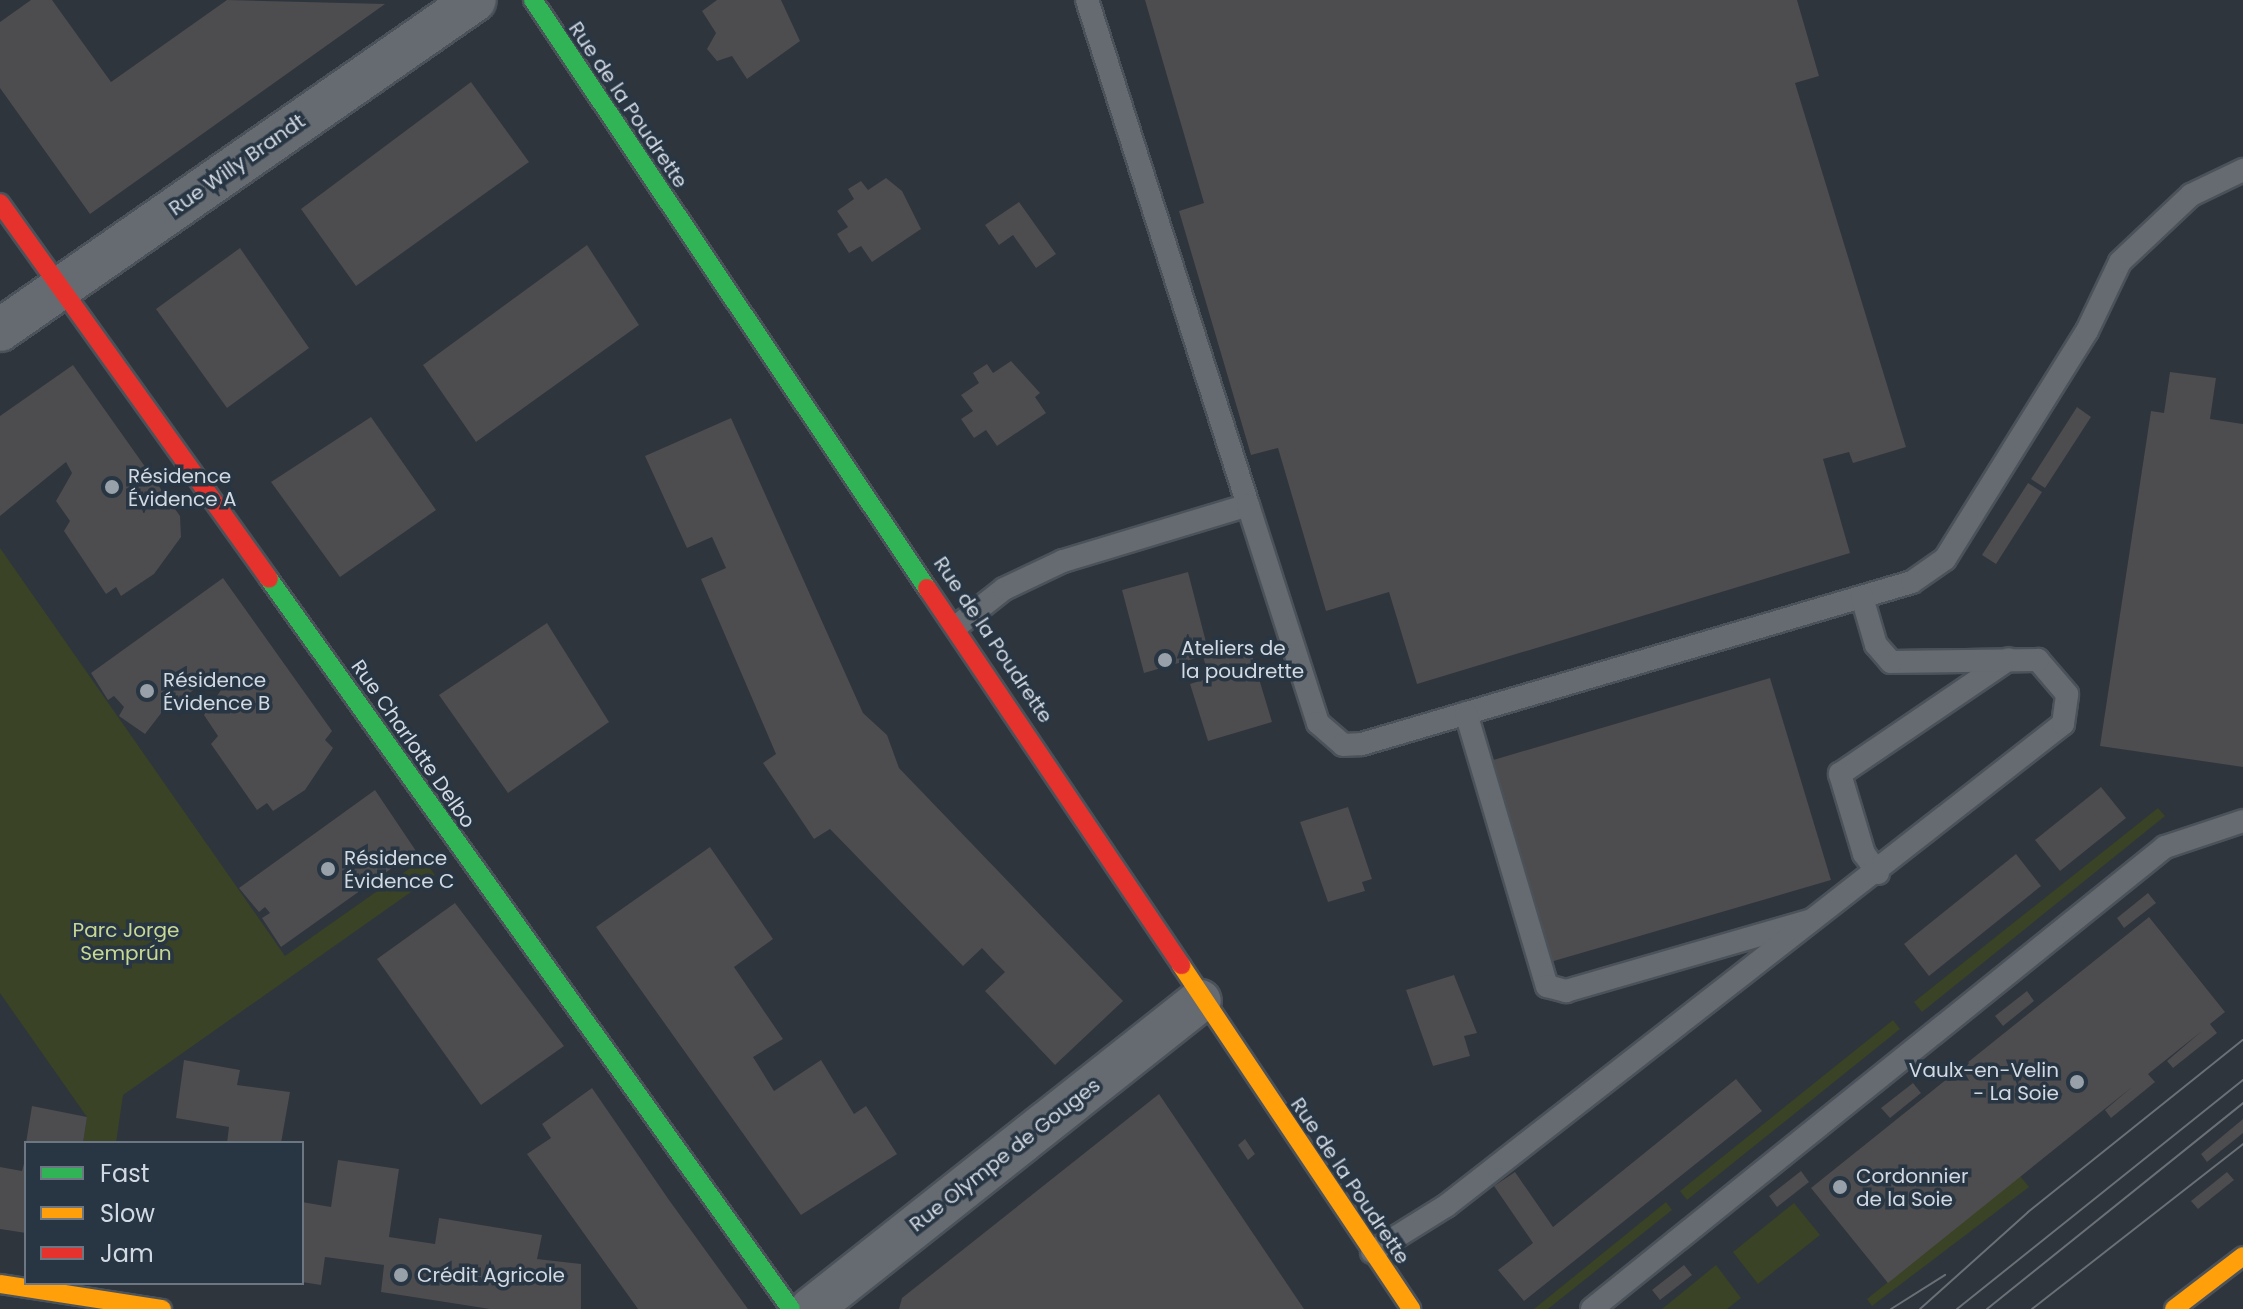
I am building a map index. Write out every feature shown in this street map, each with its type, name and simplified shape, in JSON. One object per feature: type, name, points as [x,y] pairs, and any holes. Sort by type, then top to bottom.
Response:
[{"type":"street","name":"Rue Willy Brandt","points":[[0,330],[475,0]]},
{"type":"street","name":"Rue de la Poudrette","points":[[533,0],[1156,920],[1200,1001],[1411,1309]]},
{"type":"street","name":"Rue Charlotte Delbo","points":[[0,203],[791,1309]]},
{"type":"street","name":"Rue Olympe de Gouges","points":[[811,1309],[1200,1001]]},
{"type":"street","points":[[2174,1309],[2243,1256]]},
{"type":"street","points":[[0,1284],[162,1309]]},
{"type":"lane","points":[[1087,0],[1318,723],[1331,736],[1362,744],[1862,597],[1936,571],[2087,331],[2120,262],[2191,195],[2243,170]]},
{"type":"lane","points":[[957,626],[1004,589],[1063,561],[1248,505]]},
{"type":"lane","points":[[1372,1252],[1446,1206],[1824,916],[2063,724],[2069,705],[2062,684],[2038,660],[1891,662],[1876,645],[1862,597]]},
{"type":"lane","points":[[1878,873],[1864,854],[1840,774],[2010,658]]},
{"type":"lane","points":[[1466,713],[1547,986],[1566,991],[1824,916]]},
{"type":"lane","points":[[1592,1309],[2165,847],[2243,821]]},
{"type":"green space","name":"Parc Jorge Semprún","points":[[0,548],[285,956],[423,859],[435,875],[123,1095],[116,1141],[83,1141],[87,1117],[0,993]]},
{"type":"green space","points":[[2158,808],[2165,816],[1922,1012],[1914,1002]]},
{"type":"green space","points":[[1893,1020],[1900,1029],[1687,1200],[1680,1191]]},
{"type":"green space","points":[[2020,1176],[2029,1187],[1872,1306],[1867,1299]]},
{"type":"green space","points":[[1666,1202],[1672,1210],[1548,1309],[1534,1309]]},
{"type":"green space","points":[[1794,1203],[1820,1235],[1758,1284],[1733,1252]]},
{"type":"green space","points":[[1716,1265],[1741,1298],[1727,1309],[1662,1309]]},
{"type":"building","points":[[31,0],[52,0],[111,82],[227,0],[385,4],[90,214],[0,88],[0,22]]},
{"type":"building","points":[[717,0],[781,0],[800,41],[747,79],[732,56],[717,61],[707,49],[716,33],[702,11]]},
{"type":"building","points":[[1145,0],[1797,0],[1819,76],[1795,83],[1906,447],[1853,463],[1849,452],[1823,459],[1850,553],[1417,684],[1389,592],[1326,611],[1278,448],[1251,455],[1179,211],[1204,203]]},
{"type":"building","points":[[471,82],[529,162],[356,286],[301,209]]},
{"type":"building","points":[[886,178],[902,191],[921,229],[872,262],[861,246],[849,253],[837,234],[848,227],[837,211],[854,199],[848,189],[861,181],[868,190]]},
{"type":"building","points":[[1019,202],[1056,254],[1036,268],[1013,235],[999,245],[985,225]]},
{"type":"building","points":[[587,245],[639,325],[476,442],[423,365]]},
{"type":"building","points":[[240,248],[309,348],[227,408],[156,309]]},
{"type":"building","points":[[1011,361],[1040,393],[1035,397],[1046,413],[997,446],[986,430],[974,438],[961,419],[973,411],[961,395],[979,383],[973,373],[987,364],[993,373]]},
{"type":"building","name":"Résidence Évidence A","points":[[73,365],[180,516],[181,537],[154,574],[121,596],[116,587],[106,594],[64,531],[70,521],[56,501],[72,473],[66,462],[0,516],[0,416]]},
{"type":"building","points":[[2170,372],[2216,378],[2210,419],[2243,424],[2243,767],[2100,746],[2151,411],[2164,413]]},
{"type":"building","points":[[2077,407],[2091,417],[2045,488],[2031,479]]},
{"type":"building","points":[[371,417],[436,510],[340,577],[271,482]]},
{"type":"building","points":[[731,418],[863,713],[887,735],[899,768],[1123,1001],[1055,1065],[985,991],[1005,972],[982,948],[963,966],[830,829],[814,839],[763,763],[776,754],[701,579],[726,568],[712,537],[687,548],[645,456]]},
{"type":"building","points":[[2028,483],[2042,492],[1996,564],[1982,555]]},
{"type":"building","name":"Ateliers de la poudrette","points":[[1188,572],[1209,654],[1248,642],[1272,722],[1208,741],[1190,684],[1209,678],[1203,656],[1144,673],[1122,590]]},
{"type":"building","name":"Résidence Évidence B","points":[[223,578],[332,731],[325,740],[333,748],[305,790],[273,811],[267,803],[257,810],[211,744],[218,736],[204,715],[223,687],[214,676],[162,712],[145,734],[119,716],[124,707],[114,696],[108,700],[91,673]]},
{"type":"building","points":[[547,623],[609,722],[508,793],[439,695]]},
{"type":"building","points":[[1770,678],[1831,880],[1547,963],[1490,761]]},
{"type":"building","points":[[2101,787],[2126,818],[2060,871],[2035,840]]},
{"type":"building","name":"Résidence Évidence C","points":[[375,790],[416,851],[281,947],[262,918],[270,913],[265,907],[259,912],[239,888]]},
{"type":"building","points":[[1348,807],[1372,879],[1362,882],[1365,891],[1328,902],[1300,822]]},
{"type":"building","points":[[710,847],[773,939],[734,967],[783,1039],[753,1057],[774,1091],[821,1060],[854,1114],[866,1106],[897,1154],[801,1215],[596,927]]},
{"type":"building","points":[[2016,854],[2041,886],[1929,976],[1904,944]]},
{"type":"building","points":[[2148,893],[2156,903],[2124,928],[2117,918]]},
{"type":"building","points":[[455,903],[564,1046],[481,1105],[377,959]]},
{"type":"building","name":"Vaulx-en-Velin - La Soie","points":[[2149,917],[2225,1012],[2210,1024],[2217,1033],[2173,1068],[2167,1061],[2202,1031],[2148,1074],[2155,1082],[2111,1118],[2105,1110],[2132,1087],[1888,1283],[1811,1188]]},
{"type":"building","points":[[1454,975],[1477,1033],[1464,1036],[1470,1056],[1433,1066],[1406,990]]},
{"type":"building","name":"Vaulx-en-Velin - La Soie","points":[[2027,991],[2034,1001],[2003,1026],[1995,1016]]},
{"type":"building","points":[[184,1060],[240,1070],[237,1085],[290,1092],[281,1141],[227,1141],[229,1127],[176,1118]]},
{"type":"building","points":[[1736,1079],[1762,1111],[1524,1301],[1498,1270],[1533,1243],[1494,1186],[1515,1172],[1553,1227]]},
{"type":"building","name":"Vaulx-en-Velin - La Soie","points":[[1913,1083],[1921,1093],[1890,1118],[1881,1108]]},
{"type":"building","points":[[592,1088],[748,1309],[638,1309],[527,1154],[551,1138],[542,1124]]},
{"type":"building","points":[[1159,1094],[1304,1309],[899,1309],[902,1298]]},
{"type":"building","points":[[32,1106],[87,1117],[83,1141],[26,1141]]},
{"type":"building","points":[[2243,1119],[2243,1133],[2207,1162],[2201,1154]]},
{"type":"building","points":[[1245,1139],[1255,1154],[1248,1160],[1238,1145]]},
{"type":"building","points":[[338,1160],[399,1169],[389,1237],[435,1244],[439,1218],[542,1235],[537,1259],[581,1264],[581,1309],[490,1309],[381,1292],[384,1265],[325,1257],[321,1285],[304,1282],[304,1202],[331,1207]]},
{"type":"building","points":[[24,1164],[24,1233],[0,1229],[0,1167],[22,1171]]},
{"type":"building","points":[[1801,1171],[1809,1182],[1777,1207],[1769,1196]]},
{"type":"building","points":[[2227,1172],[2234,1180],[2198,1209],[2191,1201]]},
{"type":"building","points":[[1684,1265],[1692,1275],[1660,1300],[1652,1290]]},
{"type":"tram line","points":[[1920,1309],[2028,1212],[2243,1040]]},
{"type":"tram line","points":[[1957,1309],[2243,1080]]},
{"type":"tram line","points":[[1987,1309],[2243,1103]]},
{"type":"tram line","points":[[2032,1309],[2243,1144]]},
{"type":"tram line","points":[[1891,1309],[1945,1275]]},
{"type":"traffic: fast","points":[[533,0],[927,588]]},
{"type":"traffic: fast","points":[[269,579],[791,1309]]},
{"type":"traffic: slow","points":[[1181,965],[1411,1309]]},
{"type":"traffic: slow","points":[[2174,1309],[2243,1256]]},
{"type":"traffic: slow","points":[[0,1284],[162,1309]]},
{"type":"traffic: jam","points":[[0,203],[269,579]]},
{"type":"traffic: jam","points":[[927,588],[1181,965]]},
{"type":"place","name":"Résidence Évidence A","points":[[112,487]]},
{"type":"place","name":"Ateliers de la poudrette","points":[[1165,660]]},
{"type":"place","name":"Résidence Évidence B","points":[[147,691]]},
{"type":"place","name":"Résidence Évidence C","points":[[328,869]]},
{"type":"place","name":"Vaulx-en-Velin - La Soie","points":[[2077,1082]]},
{"type":"place","name":"Cordonnier de la Soie","points":[[1840,1187]]},
{"type":"place","name":"Crédit Agricole","points":[[401,1275]]}]
